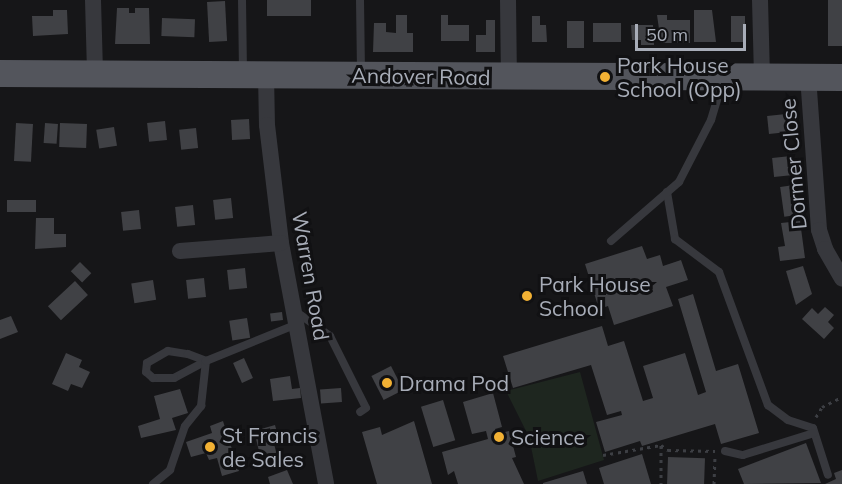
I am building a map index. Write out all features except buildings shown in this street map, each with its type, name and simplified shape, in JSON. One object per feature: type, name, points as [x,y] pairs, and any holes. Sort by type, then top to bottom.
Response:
[{"type":"main road","name":"Andover Road","points":[[0,72],[509,77],[842,76]]},
{"type":"street","points":[[93,0],[95,73]]},
{"type":"street","points":[[508,0],[509,77]]},
{"type":"street","points":[[760,0],[762,77]]},
{"type":"street","name":"Warren Road","points":[[255,74],[267,125],[281,243],[326,484]]},
{"type":"street","name":"Dormer Close","points":[[808,76],[819,230],[825,249],[842,278]]},
{"type":"street","points":[[180,252],[281,243]]},
{"type":"lane","points":[[242,0],[255,74]]},
{"type":"lane","points":[[360,0],[361,75]]},
{"type":"lane","points":[[611,241],[667,192],[694,157],[711,120],[724,77]]},
{"type":"lane","points":[[667,192],[675,239],[719,272],[768,405],[788,420],[814,430]]},
{"type":"lane","points":[[206,361],[168,351],[150,358],[146,368],[153,378],[164,380],[183,375],[206,361],[295,317],[330,336],[366,408],[360,412]]},
{"type":"lane","points":[[153,484],[170,470],[185,426],[201,406],[206,361]]},
{"type":"lane","points":[[725,451],[742,455],[814,430]]},
{"type":"lane","points":[[814,430],[828,475]]},
{"type":"path","points":[[814,430],[822,408],[842,398]]},
{"type":"path","points":[[603,455],[661,445],[668,450],[725,451]]},
{"type":"path","points":[[661,445],[661,484]]},
{"type":"path","points":[[714,484],[715,451]]},
{"type":"shaded area","points":[[580,372],[604,460],[538,481],[529,437],[506,391]]},
{"type":"place","name":"Park House School (Opp)","points":[[605,77]]},
{"type":"place","name":"Park House School","points":[[527,296]]},
{"type":"place","name":"Drama Pod","points":[[387,383]]},
{"type":"place","name":"Science","points":[[499,437]]},
{"type":"place","name":"St Francis de Sales","points":[[210,447]]}]
